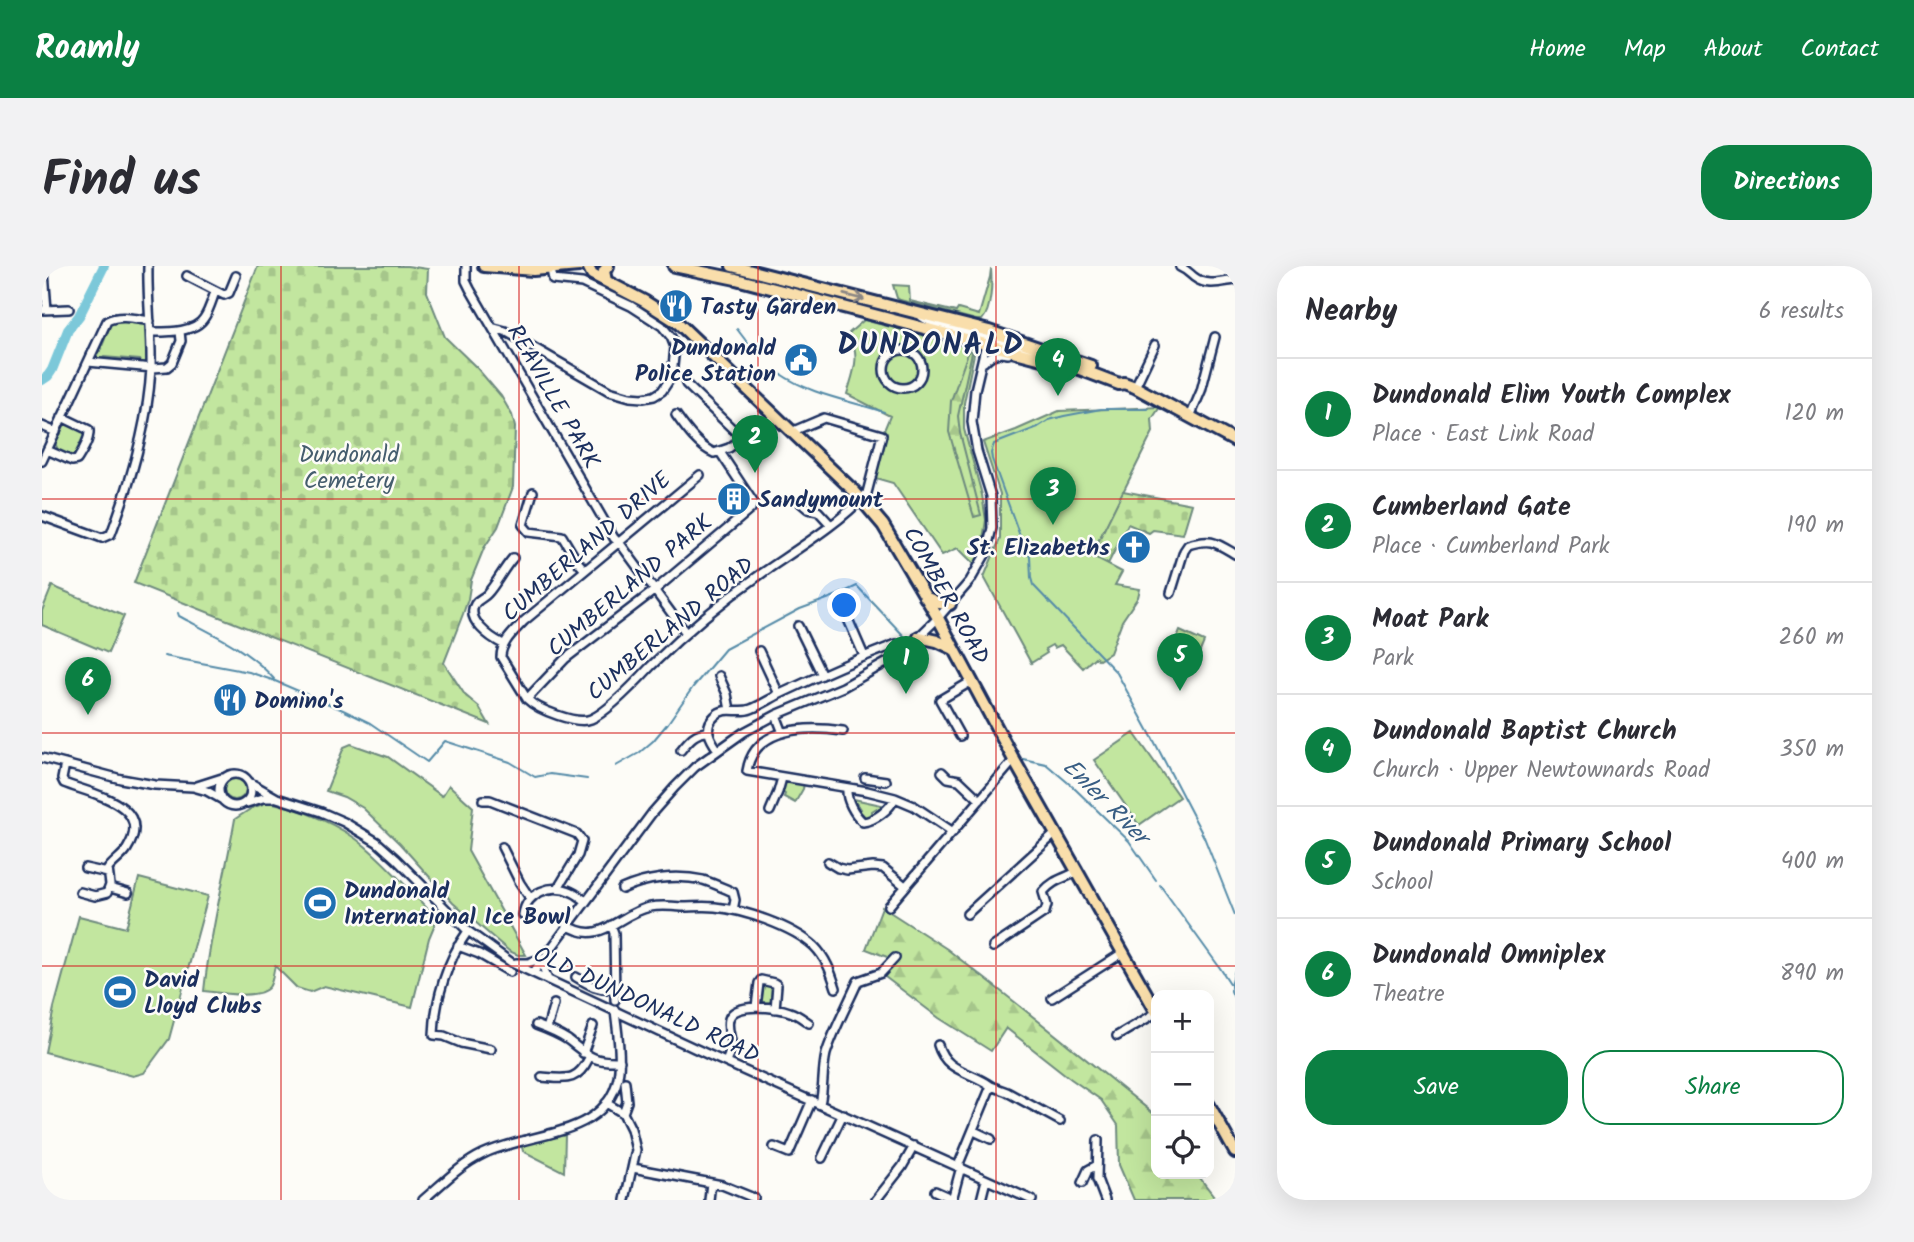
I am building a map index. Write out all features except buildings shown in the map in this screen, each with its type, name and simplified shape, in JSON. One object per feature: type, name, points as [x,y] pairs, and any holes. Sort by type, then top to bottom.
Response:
[{"type":"highway","points":[[484,266],[533,270],[579,266]]},
{"type":"highway","name":"COMBER ROAD","points":[[589,266],[592,274],[677,322],[862,499],[883,525],[1151,1003]]},
{"type":"highway","points":[[605,280],[604,271],[608,266]]},
{"type":"highway","points":[[674,266],[736,278],[988,338],[1099,369],[1235,442]]},
{"type":"highway","points":[[732,266],[920,314],[1040,358],[1129,385]]},
{"type":"highway","name":"COMBER ROAD","points":[[572,267],[600,281],[605,280]]},
{"type":"highway","points":[[925,597],[937,603],[950,604]]},
{"type":"highway","points":[[919,637],[954,649]]},
{"type":"highway","points":[[1214,1114],[1235,1152]]},
{"type":"street","points":[[46,266],[44,310],[69,309]]},
{"type":"street","points":[[42,516],[88,534],[106,538],[111,534],[133,469],[147,402],[151,368],[148,266]]},
{"type":"street","name":"REAVILLE PARK","points":[[466,266],[466,281],[598,511],[686,633]]},
{"type":"street","points":[[1180,267],[1196,279],[1214,284],[1235,280]]},
{"type":"street","points":[[494,328],[505,331],[620,395],[643,398],[662,391],[672,376],[674,363],[675,346],[667,332],[631,306],[582,283],[553,279],[551,269]]},
{"type":"street","points":[[187,276],[224,295],[229,293],[236,276]]},
{"type":"street","points":[[151,332],[180,331],[197,325],[204,319],[215,292]]},
{"type":"street","points":[[42,461],[105,324],[110,319],[124,317],[150,321]]},
{"type":"street","points":[[88,362],[167,367],[172,363],[181,341],[180,331]]},
{"type":"street","points":[[1190,417],[1201,391],[1215,337]]},
{"type":"street","points":[[533,972],[669,793],[695,767],[744,732],[776,715],[843,687],[900,655],[950,604],[979,568],[992,532],[993,516],[991,496],[974,439],[972,422],[975,390],[988,338]]},
{"type":"street","points":[[1129,385],[1156,344]]},
{"type":"street","points":[[908,351],[919,359],[923,375],[910,387],[897,388],[887,381],[882,366],[891,354],[908,351]]},
{"type":"street","points":[[982,365],[988,357],[998,353],[1028,359],[1040,358]]},
{"type":"street","points":[[686,384],[742,438]]},
{"type":"street","points":[[676,415],[707,450],[714,453],[759,430],[775,416]]},
{"type":"street","points":[[47,450],[72,461],[77,460],[81,454],[90,434],[89,430],[62,417]]},
{"type":"street","points":[[791,432],[824,418],[882,435],[867,493],[862,499]]},
{"type":"street","points":[[42,426],[56,432]]},
{"type":"street","name":"CUMBERLAND PARK","points":[[527,699],[565,659],[655,590],[751,509],[753,502],[720,452]]},
{"type":"street","name":"CUMBERLAND DRIVE","points":[[502,647],[524,621],[700,475]]},
{"type":"street","points":[[533,492],[523,526],[528,532],[562,536],[584,569]]},
{"type":"street","name":"CUMBERLAND ROAD","points":[[527,699],[540,709],[590,720],[628,689],[686,633],[745,585],[862,499]]},
{"type":"street","points":[[801,503],[808,509],[818,511],[831,524]]},
{"type":"street","points":[[1171,593],[1188,545],[1214,541],[1235,554]]},
{"type":"street","points":[[513,558],[486,595],[477,601],[472,617],[502,647],[501,657],[527,699]]},
{"type":"street","points":[[841,603],[864,656]]},
{"type":"street","points":[[797,625],[822,675]]},
{"type":"street","points":[[718,750],[708,732],[712,719],[718,713],[750,710],[779,694],[896,644]]},
{"type":"street","points":[[759,651],[779,694]]},
{"type":"street","points":[[719,676],[730,710]]},
{"type":"street","points":[[960,736],[940,700],[972,681]]},
{"type":"street","points":[[776,715],[783,733]]},
{"type":"street","points":[[843,731],[808,728],[783,733],[769,739],[755,750],[747,771],[895,798],[914,806],[953,832]]},
{"type":"street","points":[[681,750],[694,735],[708,732]]},
{"type":"street","points":[[42,758],[121,779],[155,785],[193,787],[207,791],[231,806],[245,803],[251,793],[250,782],[237,774],[193,787]]},
{"type":"street","points":[[889,906],[1014,760]]},
{"type":"street","points":[[65,764],[62,779],[64,783],[102,795],[125,809],[130,817],[134,829],[130,844],[125,853],[111,865],[108,873],[110,888]]},
{"type":"street","points":[[942,772],[947,778],[959,780],[979,800]]},
{"type":"street","points":[[221,799],[219,788],[224,778]]},
{"type":"street","points":[[770,810],[782,778]]},
{"type":"street","points":[[865,778],[886,781]]},
{"type":"street","points":[[872,792],[874,779]]},
{"type":"street","name":"OLD DUNDONALD ROAD","points":[[250,782],[277,798],[321,811],[377,842],[468,931],[512,963],[1032,1200]]},
{"type":"street","points":[[848,788],[847,799],[863,822],[869,821],[891,806],[895,798]]},
{"type":"street","name":"OLD DUNDONALD ROAD","points":[[245,803],[263,798],[277,798]]},
{"type":"street","points":[[483,800],[490,800],[577,834],[582,841],[578,855],[558,888]]},
{"type":"street","points":[[967,914],[1056,833]]},
{"type":"street","points":[[119,841],[130,844]]},
{"type":"street","points":[[502,847],[530,898]]},
{"type":"street","points":[[828,862],[847,870],[883,868],[905,886]]},
{"type":"street","points":[[85,868],[108,873]]},
{"type":"street","points":[[993,947],[1045,912],[1047,905],[1043,892],[1054,880],[1068,877],[1078,871]]},
{"type":"street","points":[[622,889],[635,883],[667,878],[702,880],[733,892],[733,910]]},
{"type":"street","points":[[80,892],[103,895],[110,888]]},
{"type":"street","points":[[110,888],[128,893]]},
{"type":"street","points":[[523,915],[530,898],[540,891],[558,888],[571,891],[586,901]]},
{"type":"street","points":[[567,925],[583,933],[607,929],[631,913],[653,906],[733,910],[779,926],[814,947],[830,967],[836,988]]},
{"type":"street","points":[[611,925],[614,933],[615,1000]]},
{"type":"street","points":[[468,931],[458,946],[436,1003],[430,1036],[444,1036],[491,1049]]},
{"type":"street","points":[[458,946],[479,954],[510,972]]},
{"type":"street","points":[[1052,998],[1124,952]]},
{"type":"street","points":[[512,963],[528,963],[543,958]]},
{"type":"street","points":[[543,958],[548,980]]},
{"type":"street","points":[[820,1104],[827,1054],[858,981],[881,973],[895,958]]},
{"type":"street","points":[[576,977],[594,988],[615,989]]},
{"type":"street","points":[[756,1007],[761,980],[777,985],[775,1009]]},
{"type":"street","points":[[547,1029],[554,1004]]},
{"type":"street","points":[[726,1062],[731,1043],[728,1028],[730,1016],[736,1011],[756,1007],[787,1010],[809,1023]]},
{"type":"street","points":[[423,1200],[480,1155],[501,1146],[573,1127],[602,1109],[613,1093],[620,1061],[615,1010]]},
{"type":"street","points":[[1117,1036],[1151,1015]]},
{"type":"street","points":[[536,1025],[566,1039],[586,1055],[606,1062],[620,1061]]},
{"type":"street","points":[[542,1077],[570,1078],[578,1075],[584,1068],[593,1026]]},
{"type":"street","points":[[938,1045],[949,1065],[1060,1121]]},
{"type":"street","points":[[623,1113],[627,1102],[625,1083]]},
{"type":"street","points":[[935,1191],[953,1200],[960,1167],[991,1086]]},
{"type":"street","points":[[774,1147],[789,1153],[812,1100]]},
{"type":"street","points":[[606,1104],[623,1113],[631,1129],[636,1150],[625,1200]]},
{"type":"street","points":[[822,1158],[843,1114]]},
{"type":"street","points":[[974,1131],[991,1139]]},
{"type":"street","points":[[1098,1140],[1097,1180],[1105,1200]]},
{"type":"street","points":[[876,1200],[902,1167],[914,1146]]},
{"type":"street","points":[[1082,1183],[1088,1170],[1097,1165]]},
{"type":"street","points":[[633,1168],[722,1185],[754,1198]]},
{"type":"street","points":[[981,1200],[986,1180]]},
{"type":"street","points":[[709,1200],[711,1183]]},
{"type":"green space","name":"Dundonald Cemetery","points":[[258,266],[407,266],[428,269],[427,292],[445,337],[477,368],[501,396],[512,415],[515,427],[513,487],[498,527],[484,548],[471,580],[468,599],[444,663],[489,724],[134,583]]},
{"type":"green space","points":[[991,269],[990,303],[982,320],[900,300],[893,285],[909,286],[910,301],[979,315]]},
{"type":"green space","points":[[112,320],[143,322],[148,327],[147,362],[142,365],[140,360],[94,358],[93,354],[100,351],[109,329],[108,324]]},
{"type":"green space","points":[[864,320],[965,346],[970,352],[969,366],[972,352],[974,354],[964,403],[964,429],[986,520],[976,566],[958,548],[942,555],[893,483],[872,477],[882,435],[890,416],[847,394],[855,357],[849,333]]},
{"type":"green space","points":[[969,350],[972,352],[958,416],[981,515],[974,517],[949,432],[951,401]]},
{"type":"green space","points":[[1160,407],[1152,419],[1153,432],[1091,556],[1122,572],[1115,585],[1140,589],[1138,597],[1122,621],[1110,653],[1099,660],[1095,657],[1083,668],[1061,645],[1054,648],[1052,645],[1045,649],[1047,653],[1031,663],[984,577],[1000,539],[1000,494],[983,442],[1059,411]]},
{"type":"green space","points":[[68,422],[85,433],[72,456],[58,450],[55,443]]},
{"type":"green space","points":[[1123,491],[1192,504],[1183,534],[1153,530],[1149,533],[1128,524],[1108,564],[1091,556]]},
{"type":"green space","points":[[52,586],[124,616],[108,653],[42,625],[42,611]]},
{"type":"green space","points":[[1180,631],[1204,642],[1194,666],[1170,655]]},
{"type":"green space","points":[[1134,733],[1179,797],[1139,825],[1094,760]]},
{"type":"green space","points":[[351,744],[388,757],[442,796],[449,785],[473,807],[468,851],[526,955],[509,951],[453,903],[400,844],[363,808],[326,791],[344,747]]},
{"type":"green space","points":[[235,778],[243,781],[246,789],[243,797],[235,800],[227,797],[224,789],[227,781]]},
{"type":"green space","points":[[785,781],[804,784],[795,803],[784,797],[785,794],[781,791]]},
{"type":"green space","points":[[849,798],[886,806],[880,810],[877,808],[872,811],[872,815],[864,819],[860,817],[858,812],[861,809],[857,803],[853,803]]},
{"type":"green space","name":"Dundonald International Ice Bowl","points":[[268,802],[293,808],[344,831],[384,863],[437,919],[429,938],[412,1007],[324,986],[310,992],[297,988],[275,966],[270,985],[264,991],[238,995],[204,991],[235,819]]},
{"type":"green space","name":"David Lloyd Clubs","points":[[139,878],[208,896],[169,1039],[144,1073],[133,1076],[45,1052],[79,916],[126,928]]},
{"type":"green space","points":[[882,907],[947,949],[1151,1112],[1151,1179],[1201,1179],[1217,1200],[1134,1200],[1119,1165],[1118,1125],[1101,1100],[1006,1028],[991,1051],[939,1018],[881,974],[895,960],[866,949]]},
{"type":"green space","points":[[765,984],[774,987],[773,1000],[770,1003],[761,1002],[761,986]]},
{"type":"green space","points":[[565,1135],[564,1172],[523,1151],[525,1144]]},
{"type":"green space","points":[[1235,1185],[1235,1200],[1217,1200]]},
{"type":"waterway","points":[[42,380],[52,370],[68,330],[79,316],[104,266]]},
{"type":"waterway","points":[[737,329],[756,354]]},
{"type":"waterway","points":[[779,373],[817,392],[884,412]]},
{"type":"waterway","points":[[1148,409],[1101,409],[1049,420],[994,444],[992,459],[1021,539],[1030,556],[1033,585],[1117,673],[1204,837],[1235,915]]},
{"type":"waterway","points":[[616,766],[639,753],[653,741],[725,649],[800,609],[857,586],[904,636]]},
{"type":"waterway","points":[[178,613],[253,659],[274,679]]},
{"type":"waterway","points":[[164,656],[249,672],[275,681],[370,723],[427,762],[445,741],[510,762],[535,777],[550,774],[587,779]]},
{"type":"waterway","name":"Enler River","points":[[1023,759],[1046,764],[1073,787],[1129,841],[1156,880]]},
{"type":"waterway","name":"Enler River","points":[[1160,885],[1220,968],[1231,985],[1235,1000]]},
{"type":"waterway","points":[[1231,985],[1235,970]]},
{"type":"place","name":"Tasty Garden","points":[[676,306]]},
{"type":"place","name":"Dundonald Police Station","points":[[801,360]]},
{"type":"place","name":"Dundonald Baptist Church","points":[[1058,396]]},
{"type":"place","name":"Cumberland Gate","points":[[755,473]]},
{"type":"place","name":"Sandymount","points":[[734,499]]},
{"type":"place","name":"Moat Park","points":[[1053,525]]},
{"type":"place","name":"St. Elizabeths","points":[[1134,547]]},
{"type":"place","name":"Dundonald Primary School","points":[[1180,691]]},
{"type":"place","name":"Dundonald Elim Youth Complex","points":[[906,694]]},
{"type":"place","name":"Domino's","points":[[230,700]]},
{"type":"place","name":"Dundonald Omniplex","points":[[88,715]]},
{"type":"place","name":"Dundonald International Ice Bowl","points":[[320,903]]},
{"type":"place","name":"David Lloyd Clubs","points":[[120,992]]},
{"type":"district","name":"DUNDONALD","points":[[931,344]]}]
